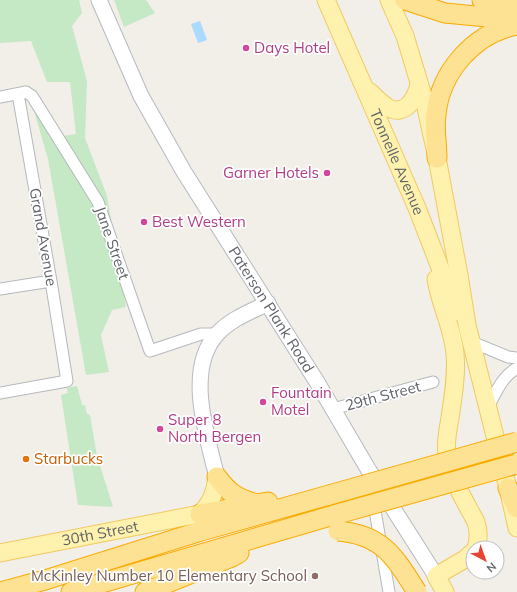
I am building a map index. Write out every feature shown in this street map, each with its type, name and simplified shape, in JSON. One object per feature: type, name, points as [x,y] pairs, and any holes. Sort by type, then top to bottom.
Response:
[{"type":"highway","points":[[405,0],[430,9],[451,14],[517,20]]},
{"type":"highway","points":[[482,0],[517,4]]},
{"type":"highway","points":[[437,158],[436,115],[440,94],[449,75],[460,59],[481,40],[496,32],[517,25]]},
{"type":"highway","points":[[0,592],[72,572],[201,531],[517,442]]},
{"type":"highway","points":[[71,592],[296,526],[336,523],[517,464]]},
{"type":"highway","points":[[217,477],[233,495],[254,503]]},
{"type":"highway","points":[[508,488],[517,508]]},
{"type":"highway","points":[[200,514],[254,503],[329,495]]},
{"type":"highway","points":[[336,523],[378,543],[396,560],[417,592]]},
{"type":"highway","points":[[144,592],[232,557],[275,532]]},
{"type":"main road","name":"Paterson Plank Road","points":[[99,0],[141,96],[184,172],[268,303],[368,469],[445,592]]},
{"type":"main road","name":"Tonnelle Avenue","points":[[326,0],[364,86],[446,284],[467,325]]},
{"type":"main road","name":"Tonnelle Avenue","points":[[389,0],[405,36],[419,84],[437,158],[460,274],[467,325],[517,528]]},
{"type":"main road","points":[[364,86],[386,107],[397,110],[403,109],[412,102],[419,84]]},
{"type":"main road","points":[[430,244],[437,285],[450,328],[455,354],[454,381],[447,437],[448,462],[454,478],[479,529],[478,540]]},
{"type":"main road","points":[[200,514],[212,499],[216,488],[217,477],[202,418],[200,379],[205,354],[217,334],[227,325],[243,315],[268,303]]},
{"type":"main road","name":"30th Street","points":[[0,553],[200,514]]},
{"type":"main road","points":[[436,576],[465,559]]},
{"type":"street","name":"Jane Street","points":[[18,94],[26,92],[32,96],[98,202],[150,351],[201,334],[217,334]]},
{"type":"street","points":[[0,97],[18,94]]},
{"type":"street","name":"Grand Avenue","points":[[0,393],[67,381],[18,94]]},
{"type":"street","points":[[0,289],[51,281]]},
{"type":"street","points":[[472,342],[508,357],[517,358]]},
{"type":"street","points":[[488,407],[502,381],[517,368]]},
{"type":"street","name":"29th Street","points":[[333,410],[433,382]]},
{"type":"street","points":[[368,469],[389,592]]},
{"type":"green space","points":[[0,0],[79,0],[82,13],[72,26],[87,81],[85,138],[107,196],[126,307],[112,310],[101,335],[109,372],[86,375],[48,159],[32,104],[38,98],[63,136],[76,134],[70,82],[47,82],[31,41],[0,43]]},
{"type":"green space","points":[[114,0],[146,0],[155,13],[124,27]]},
{"type":"green space","points":[[77,386],[82,405],[85,405],[87,414],[90,415],[97,456],[113,507],[78,505],[61,395],[68,393],[67,388]]},
{"type":"water","points":[[200,21],[207,40],[198,43],[191,24]]},
{"type":"place","name":"Days Hotel","points":[[246,48]]},
{"type":"place","name":"Garner Hotels","points":[[327,173]]},
{"type":"place","name":"Best Western","points":[[144,222]]},
{"type":"place","name":"Fountain Motel","points":[[263,402]]},
{"type":"place","name":"Super 8 North Bergen","points":[[160,429]]},
{"type":"place","name":"Starbucks","points":[[26,459]]},
{"type":"place","name":"McKinley Number 10 Elementary School","points":[[315,576]]}]
